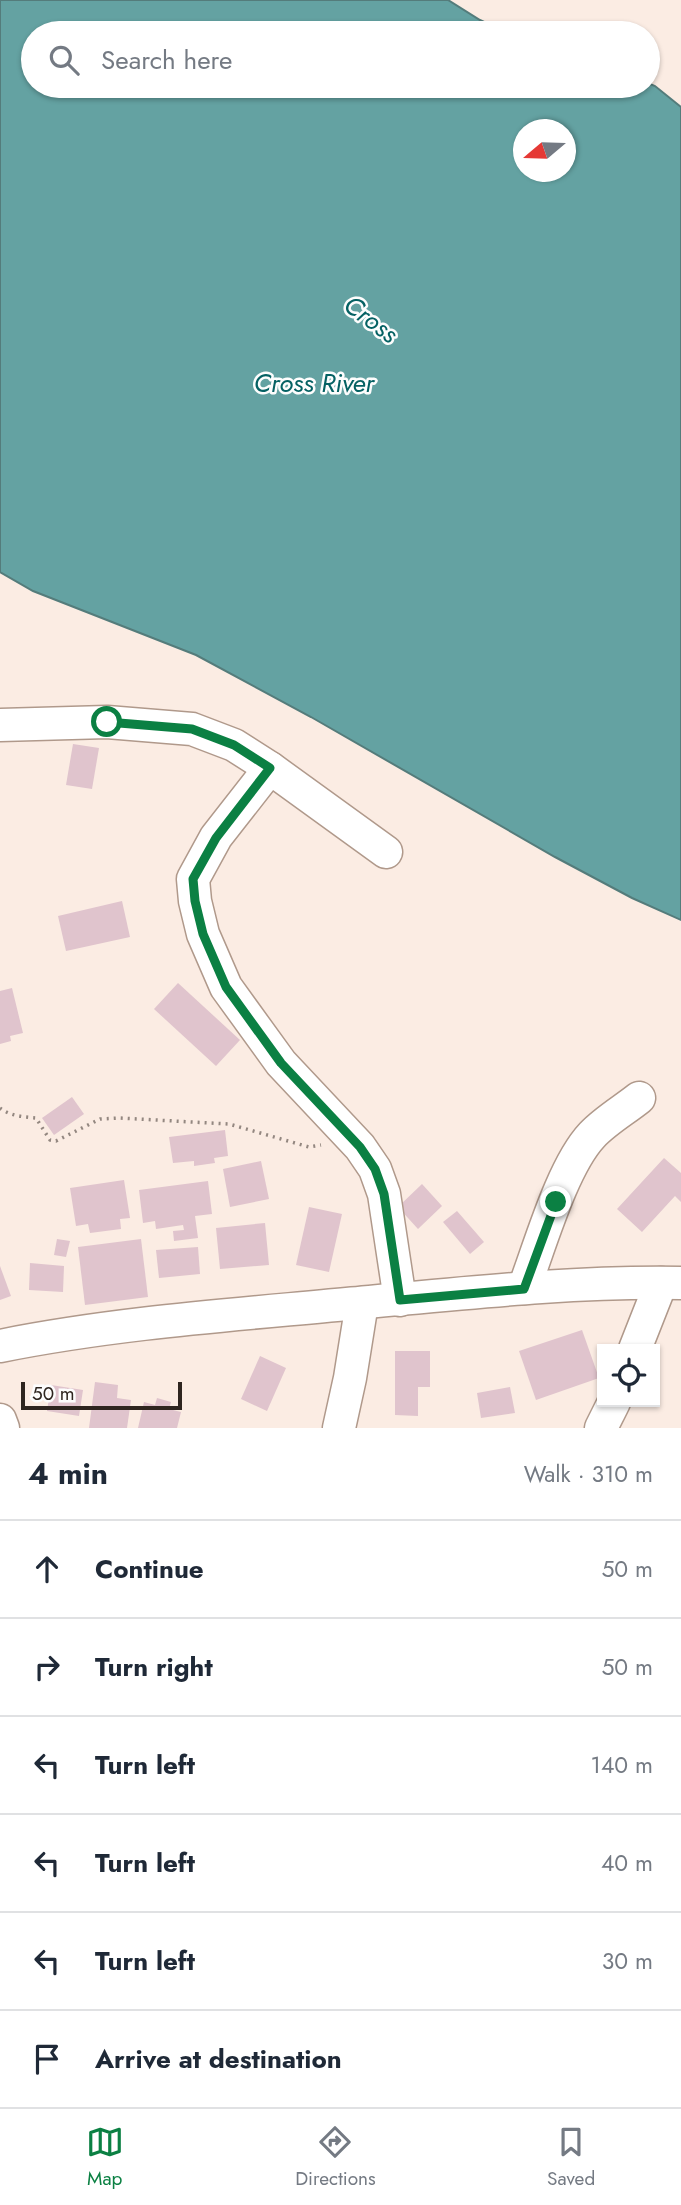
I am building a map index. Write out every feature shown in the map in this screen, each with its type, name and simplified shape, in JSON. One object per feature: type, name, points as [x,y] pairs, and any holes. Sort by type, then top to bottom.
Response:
[{"type":"street","points":[[0,725],[107,722],[192,729],[234,745],[386,852]]},
{"type":"street","points":[[270,768],[216,838],[193,879],[203,934],[226,987],[281,1063],[345,1131],[375,1169],[384,1194],[400,1300]]},
{"type":"street","points":[[524,1289],[574,1161],[592,1135],[639,1098]]},
{"type":"street","points":[[0,1346],[48,1336],[157,1322],[524,1289],[671,1283]]},
{"type":"street","points":[[638,1344],[671,1283]]},
{"type":"street","points":[[339,1428],[362,1303]]},
{"type":"street","points":[[601,1428],[612,1407]]},
{"type":"street","points":[[0,1420],[4,1428]]},
{"type":"path","points":[[0,1108],[5,1112],[36,1118],[50,1140],[56,1141],[100,1119],[119,1118],[229,1124],[309,1147],[322,1145],[345,1131]]},
{"type":"water","name":"Cross River","points":[[0,0],[448,0],[482,21],[21,21],[21,98],[660,98],[660,90],[681,107],[681,920],[632,898],[555,857],[311,717],[196,655],[33,591],[0,572]]},
{"type":"building","points":[[73,744],[99,748],[92,789],[66,785]]},
{"type":"building","points":[[122,901],[130,937],[66,951],[58,916]]},
{"type":"building","points":[[178,983],[240,1040],[216,1066],[154,1009]]},
{"type":"building","points":[[12,988],[23,1033],[10,1036],[11,1041],[0,1044],[0,991]]},
{"type":"building","points":[[72,1097],[84,1114],[54,1135],[42,1118]]},
{"type":"building","points":[[225,1130],[228,1156],[214,1158],[215,1163],[194,1166],[194,1161],[173,1163],[169,1137]]},
{"type":"building","points":[[664,1158],[681,1173],[681,1202],[675,1196],[642,1232],[617,1209]]},
{"type":"building","points":[[261,1161],[269,1199],[230,1207],[223,1169]]},
{"type":"building","points":[[124,1180],[130,1218],[120,1219],[121,1229],[90,1233],[88,1224],[76,1226],[70,1188]]},
{"type":"building","points":[[208,1181],[212,1214],[195,1216],[198,1238],[174,1241],[173,1231],[184,1230],[183,1225],[156,1229],[155,1221],[143,1223],[139,1190]]},
{"type":"building","points":[[422,1184],[442,1206],[418,1229],[398,1207]]},
{"type":"building","points":[[309,1207],[342,1214],[329,1272],[296,1265]]},
{"type":"building","points":[[457,1211],[484,1242],[470,1254],[443,1222]]},
{"type":"building","points":[[265,1223],[269,1265],[220,1269],[216,1228]]},
{"type":"building","points":[[57,1239],[70,1241],[66,1257],[54,1255]]},
{"type":"building","points":[[141,1239],[148,1297],[85,1305],[78,1247]]},
{"type":"building","points":[[198,1247],[200,1274],[159,1278],[156,1250]]},
{"type":"building","points":[[30,1263],[64,1266],[63,1292],[29,1290]]},
{"type":"building","points":[[0,1266],[11,1296],[0,1300]]},
{"type":"building","points":[[582,1330],[597,1379],[536,1400],[519,1351]]},
{"type":"building","points":[[395,1351],[430,1351],[430,1387],[418,1387],[418,1416],[395,1415]]},
{"type":"building","points":[[260,1356],[286,1368],[267,1411],[241,1399]]},
{"type":"building","points":[[95,1382],[118,1385],[117,1398],[131,1400],[127,1428],[89,1428]]},
{"type":"building","points":[[51,1385],[83,1390],[79,1416],[47,1411]]},
{"type":"building","points":[[510,1387],[515,1413],[481,1418],[477,1393]]},
{"type":"building","points":[[157,1398],[171,1402],[169,1409],[181,1412],[177,1428],[138,1428],[144,1402],[155,1405]]},
{"type":"route","points":[[107,722],[192,729],[234,745],[270,768],[216,838],[193,879],[203,934],[226,987],[281,1063],[360,1147],[375,1169],[384,1194],[400,1300],[524,1289],[556,1202]]},
{"type":"water label","name":"Cross","points":[[371,319]]}]
